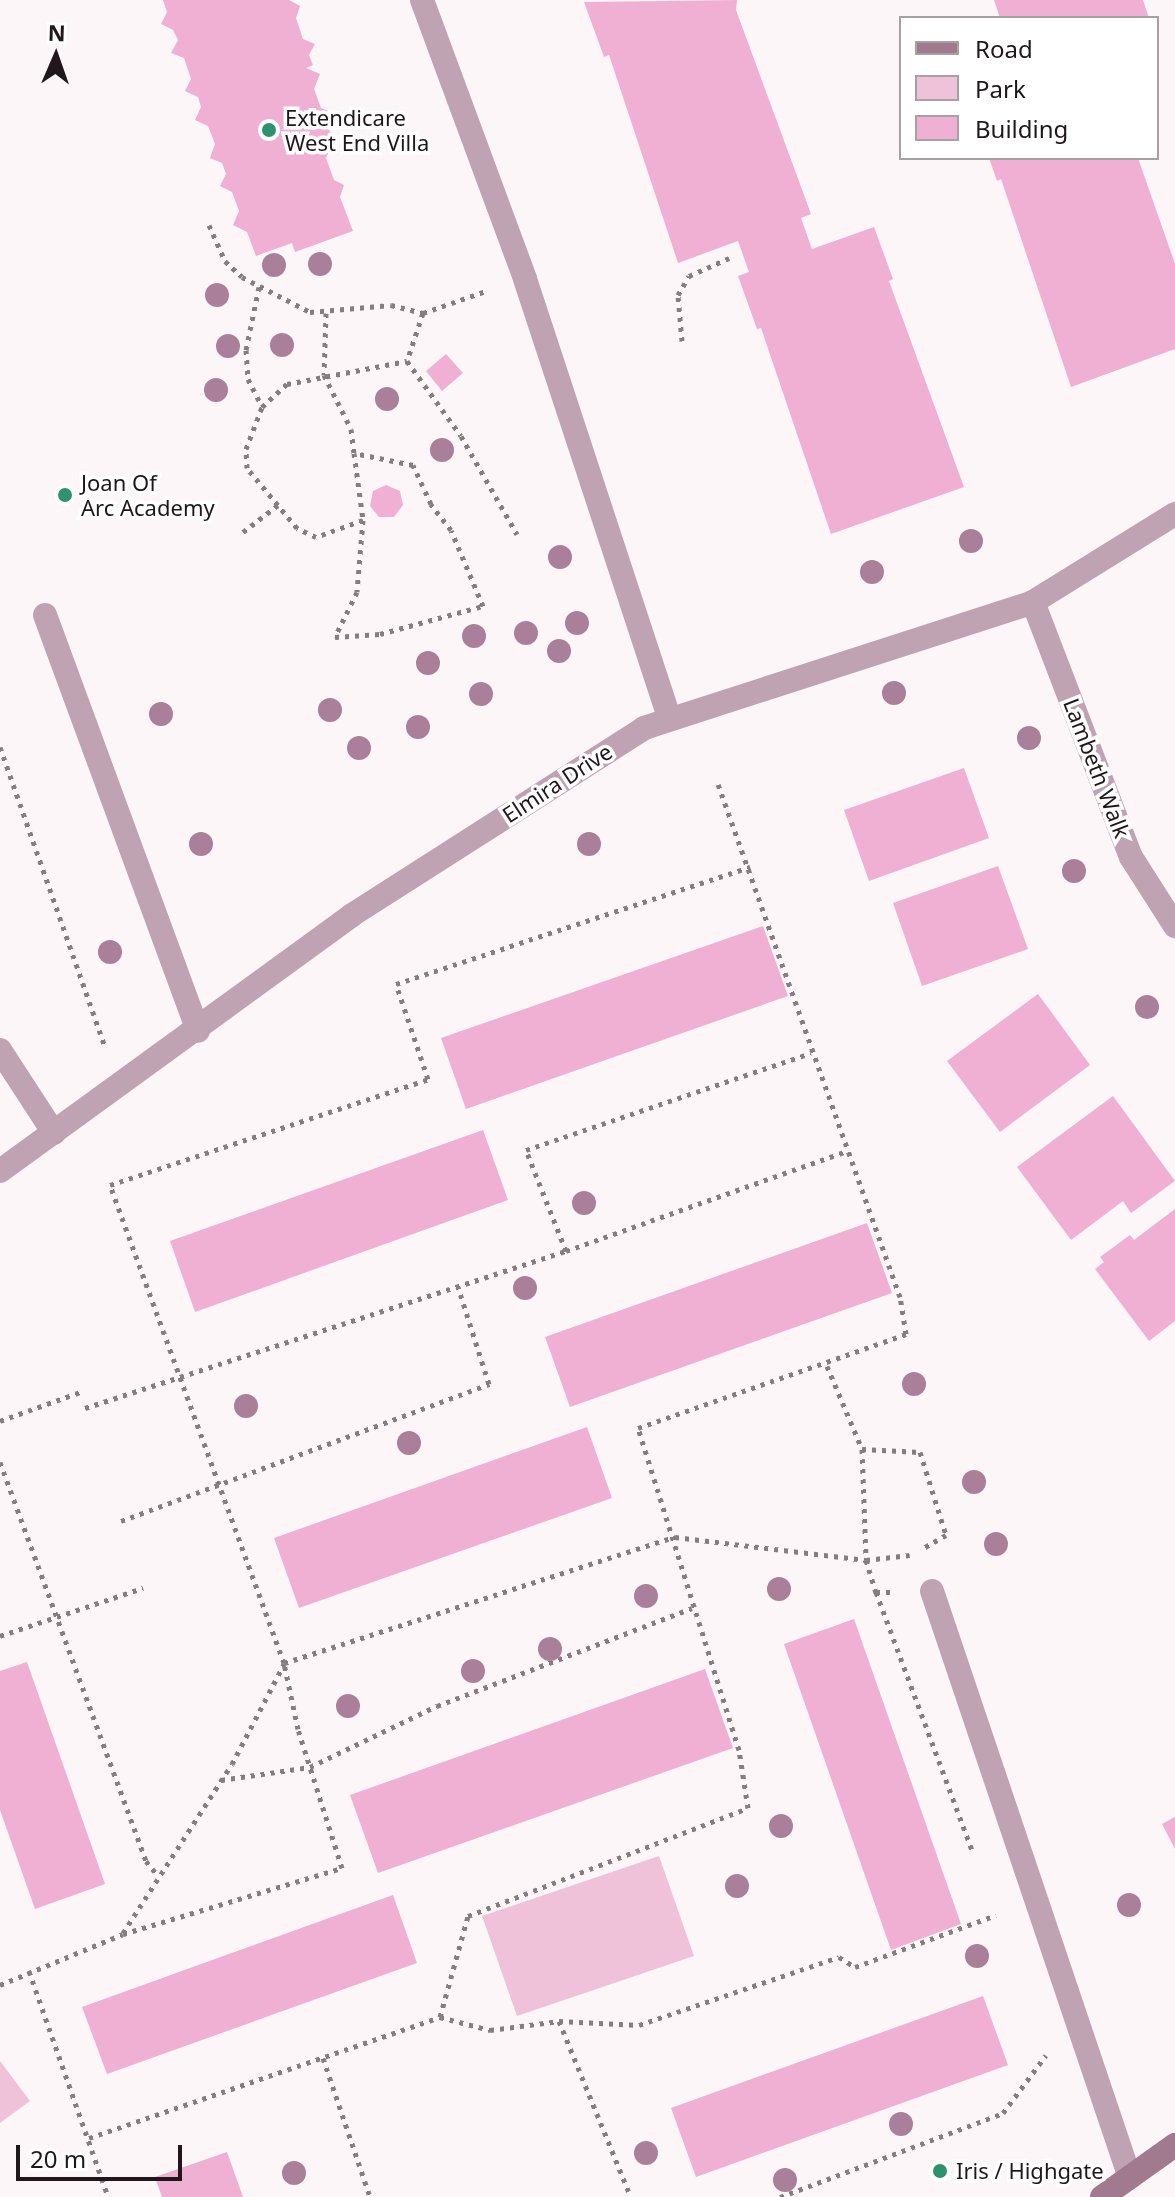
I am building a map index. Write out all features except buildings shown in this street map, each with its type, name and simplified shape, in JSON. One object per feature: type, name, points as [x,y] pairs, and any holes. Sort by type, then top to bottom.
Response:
[{"type":"street","points":[[422,0],[525,279],[669,718]]},
{"type":"street","name":"Elmira Drive","points":[[0,1171],[198,1031],[352,915],[644,728],[1033,602],[1175,514]]},
{"type":"street","name":"Lambeth Walk","points":[[1033,602],[1131,857],[1175,926]]},
{"type":"street","points":[[45,615],[198,1031]]},
{"type":"street","points":[[0,1050],[54,1133]]},
{"type":"street","points":[[932,1591],[1130,2178]]},
{"type":"street","points":[[1102,2197],[1175,2145]]},
{"type":"path","points":[[209,225],[225,261],[259,287],[310,312],[391,305],[423,313],[525,279]]},
{"type":"path","points":[[682,341],[678,295],[689,276],[729,258]]},
{"type":"path","points":[[259,287],[246,350],[248,379],[262,407]]},
{"type":"path","points":[[326,313],[324,375],[351,429],[354,453],[363,520],[357,592],[335,637],[380,634],[483,606],[451,530],[431,504],[413,465],[354,453]]},
{"type":"path","points":[[407,361],[423,313]]},
{"type":"path","points":[[363,520],[316,537],[297,528],[247,468],[246,449],[262,407],[287,384],[407,361]]},
{"type":"path","points":[[407,361],[461,436],[517,534]]},
{"type":"path","points":[[243,532],[278,505]]},
{"type":"path","points":[[0,747],[119,1087]]},
{"type":"path","points":[[440,2017],[468,1916],[748,1808],[739,1750],[692,1608],[675,1537],[638,1428],[827,1365],[906,1334],[900,1297],[811,1053],[750,867],[718,784]]},
{"type":"path","points":[[0,1985],[123,1934],[342,1868],[310,1767],[284,1663],[110,1185],[428,1079],[396,984],[750,867]]},
{"type":"path","points":[[566,1251],[526,1150],[811,1053]]},
{"type":"path","points":[[85,1408],[566,1251],[847,1151]]},
{"type":"path","points":[[121,1521],[489,1384],[458,1287]]},
{"type":"path","points":[[827,1365],[862,1449],[866,1560],[876,1592],[932,1591]]},
{"type":"path","points":[[0,1421],[80,1392]]},
{"type":"path","points":[[284,1663],[675,1537],[866,1560],[911,1555],[946,1535],[920,1452],[862,1449]]},
{"type":"path","points":[[0,1462],[59,1616],[146,1861],[158,1876]]},
{"type":"path","points":[[0,1636],[143,1588]]},
{"type":"path","points":[[221,1780],[310,1767],[437,1706],[692,1608]]},
{"type":"path","points":[[123,1934],[273,1694],[284,1663]]},
{"type":"path","points":[[89,2138],[440,2017],[490,2030],[559,2021],[639,2025],[839,1957],[855,1967],[996,1915]]},
{"type":"path","points":[[29,1971],[108,2197]]},
{"type":"path","points":[[559,2021],[631,2197]]},
{"type":"path","points":[[780,2197],[1003,2113],[1047,2054],[1082,2036]]},
{"type":"path","points":[[323,2058],[370,2197]]},
{"type":"green space","points":[[659,1856],[694,1956],[517,2016],[482,1916]]},
{"type":"green space","points":[[0,2061],[30,2101],[0,2123]]},
{"type":"place","name":"Extendicare West End Villa","points":[[269,130]]},
{"type":"place","name":"Joan Of Arc Academy","points":[[65,495]]},
{"type":"place","name":"Iris / Highgate","points":[[940,2171]]}]
